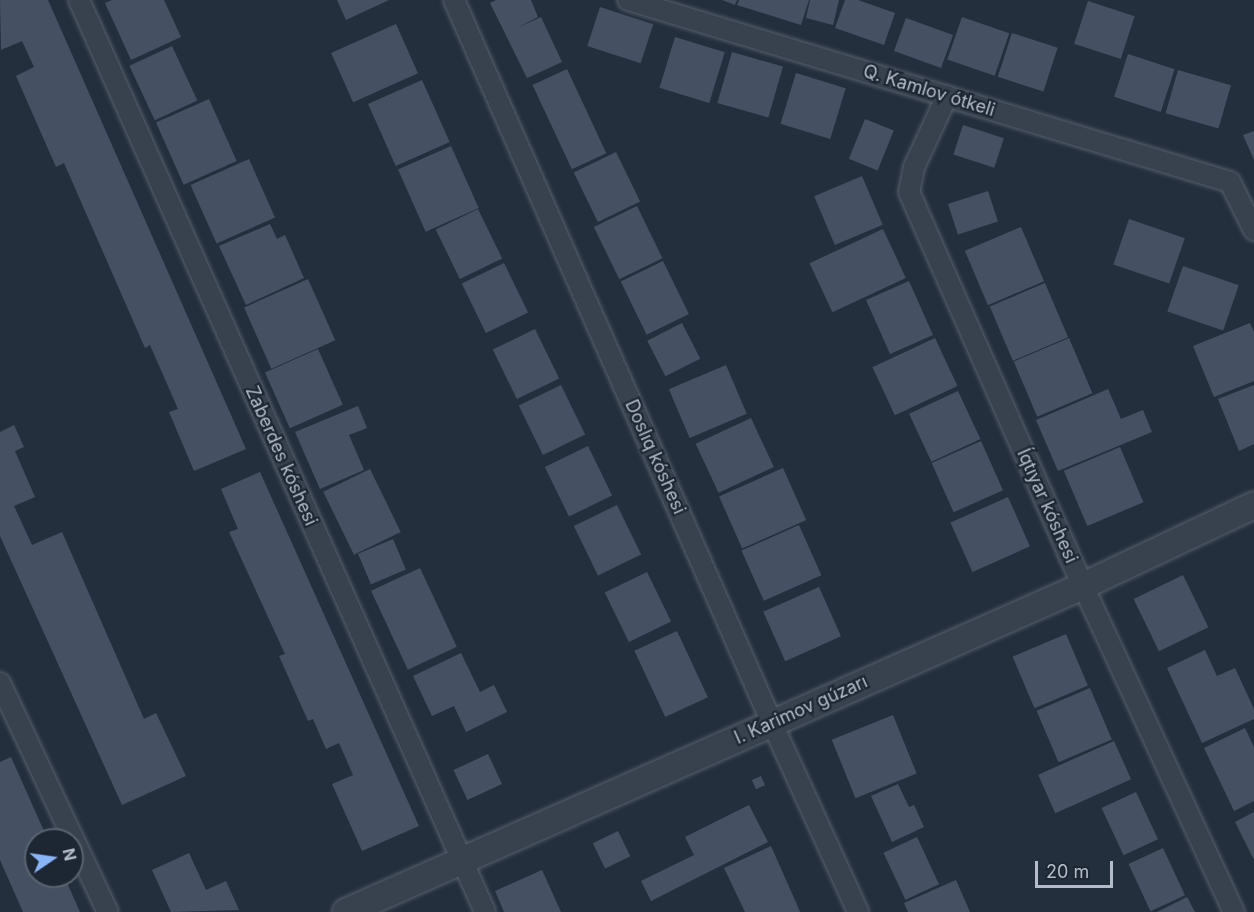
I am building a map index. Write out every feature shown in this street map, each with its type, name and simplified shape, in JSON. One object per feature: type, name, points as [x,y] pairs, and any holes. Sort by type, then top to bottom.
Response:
[{"type":"street","name":"Zaberdes kóshesi","points":[[79,0],[485,912]]},
{"type":"street","name":"Doslıq kóshesi","points":[[454,0],[772,723],[858,912]]},
{"type":"street","name":"Q. Kamlov ótkeli","points":[[628,0],[1230,182],[1254,230]]},
{"type":"street","name":"Íqtıyar kóshesi","points":[[946,96],[914,167],[909,192],[1083,586],[1234,912]]},
{"type":"street","name":"I. Karimov gúzarı","points":[[346,912],[1083,586],[1254,505]]},
{"type":"street","points":[[0,683],[108,912]]},
{"type":"building","points":[[0,0],[48,0],[246,449],[194,471],[169,412],[178,409],[150,345],[145,348],[64,163],[56,167],[16,76],[34,67],[22,41],[1,50]]},
{"type":"building","points":[[112,0],[164,0],[181,37],[131,60],[105,3]]},
{"type":"building","points":[[337,0],[389,0],[346,20]]},
{"type":"building","points":[[496,0],[531,0],[538,17],[517,28],[541,17],[562,62],[527,78],[490,3]]},
{"type":"building","points":[[722,0],[737,0],[735,5]]},
{"type":"building","points":[[739,0],[809,0],[801,25],[737,5]]},
{"type":"building","points":[[810,0],[839,0],[833,25],[806,18]]},
{"type":"building","points":[[845,0],[858,0],[895,13],[884,45],[835,28]]},
{"type":"building","points":[[1088,1],[1135,16],[1121,59],[1074,44]]},
{"type":"building","points":[[600,7],[653,24],[641,63],[587,46]]},
{"type":"building","points":[[962,17],[1009,33],[995,76],[947,60]]},
{"type":"building","points":[[906,18],[953,35],[941,68],[894,51]]},
{"type":"building","points":[[396,24],[418,73],[353,102],[331,53]]},
{"type":"building","points":[[1012,33],[1058,48],[1043,92],[998,77]]},
{"type":"building","points":[[675,37],[725,52],[709,103],[660,88]]},
{"type":"building","points":[[172,46],[197,100],[155,120],[129,66]]},
{"type":"building","points":[[732,52],[783,67],[768,118],[717,103]]},
{"type":"building","points":[[1128,54],[1175,69],[1161,112],[1114,97]]},
{"type":"building","points":[[567,69],[606,153],[572,169],[533,85]]},
{"type":"building","points":[[1178,70],[1231,85],[1218,128],[1166,113]]},
{"type":"building","points":[[796,73],[846,88],[830,139],[781,124]]},
{"type":"building","points":[[422,80],[450,142],[396,166],[368,104]]},
{"type":"building","points":[[209,99],[237,161],[184,185],[156,123]]},
{"type":"building","points":[[865,119],[894,131],[878,170],[849,159]]},
{"type":"building","points":[[963,125],[1004,138],[994,168],[953,154]]},
{"type":"building","points":[[1254,131],[1254,160],[1243,135]]},
{"type":"building","points":[[451,146],[479,208],[426,232],[398,170]]},
{"type":"building","points":[[616,152],[640,201],[598,222],[574,173]]},
{"type":"building","points":[[249,159],[275,217],[217,243],[191,185]]},
{"type":"building","points":[[862,176],[883,225],[835,245],[814,196]]},
{"type":"building","points":[[988,191],[998,221],[958,234],[948,204]]},
{"type":"building","points":[[637,206],[662,258],[619,279],[594,227]]},
{"type":"building","points":[[478,209],[502,258],[460,279],[436,230]]},
{"type":"building","points":[[1129,219],[1185,238],[1169,284],[1113,264]]},
{"type":"building","points":[[270,224],[277,239],[285,235],[304,278],[246,305],[219,246]]},
{"type":"building","points":[[1021,227],[1044,281],[988,305],[965,251]]},
{"type":"building","points":[[883,229],[906,278],[832,312],[810,263]]},
{"type":"building","points":[[663,261],[689,314],[647,335],[621,282]]},
{"type":"building","points":[[504,263],[528,312],[486,333],[462,284]]},
{"type":"building","points":[[1183,266],[1239,285],[1223,331],[1167,311]]},
{"type":"building","points":[[308,279],[335,340],[271,369],[244,307]]},
{"type":"building","points":[[909,281],[933,335],[890,354],[866,300]]},
{"type":"building","points":[[1045,283],[1068,337],[1013,361],[990,306]]},
{"type":"building","points":[[682,323],[700,359],[665,376],[647,341]]},
{"type":"building","points":[[1250,323],[1254,332],[1254,381],[1214,397],[1193,346]]},
{"type":"building","points":[[535,329],[559,378],[517,399],[493,350]]},
{"type":"building","points":[[935,338],[957,386],[895,415],[872,367]]},
{"type":"building","points":[[1069,338],[1092,393],[1037,417],[1014,361]]},
{"type":"building","points":[[318,349],[343,405],[290,428],[265,373]]},
{"type":"building","points":[[726,365],[747,414],[690,438],[669,389]]},
{"type":"building","points":[[561,385],[585,434],[543,455],[519,406]]},
{"type":"building","points":[[1254,385],[1254,444],[1239,451],[1218,399]]},
{"type":"building","points":[[1108,389],[1121,419],[1143,410],[1152,432],[1058,471],[1036,420]]},
{"type":"building","points":[[958,391],[980,439],[931,462],[909,414]]},
{"type":"building","points":[[358,406],[367,428],[349,435],[364,470],[320,489],[295,432]]},
{"type":"building","points":[[751,418],[774,467],[719,493],[696,444]]},
{"type":"building","points":[[14,425],[24,447],[15,451],[35,497],[14,506],[32,545],[62,532],[144,719],[156,713],[186,776],[122,805],[0,536],[0,432]]},
{"type":"building","points":[[981,441],[1003,490],[954,512],[932,463]]},
{"type":"building","points":[[588,446],[612,495],[569,516],[545,467]]},
{"type":"building","points":[[1120,447],[1143,502],[1087,526],[1064,471]]},
{"type":"building","points":[[783,468],[806,520],[742,549],[719,496]]},
{"type":"building","points":[[370,469],[401,532],[354,555],[323,492]]},
{"type":"building","points":[[260,472],[419,826],[362,851],[332,784],[353,775],[339,743],[326,749],[313,719],[308,721],[279,656],[285,654],[229,532],[238,529],[221,489]]},
{"type":"building","points":[[1008,497],[1030,546],[972,572],[950,523]]},
{"type":"building","points":[[617,505],[641,554],[598,575],[574,526]]},
{"type":"building","points":[[799,525],[821,575],[764,601],[741,551]]},
{"type":"building","points":[[393,539],[406,569],[371,584],[358,554]]},
{"type":"building","points":[[420,568],[457,647],[408,670],[371,591]]},
{"type":"building","points":[[647,572],[671,621],[629,642],[605,593]]},
{"type":"building","points":[[1183,575],[1208,627],[1159,651],[1134,599]]},
{"type":"building","points":[[819,587],[841,636],[785,661],[763,612]]},
{"type":"building","points":[[677,631],[708,697],[665,717],[634,651]]},
{"type":"building","points":[[1066,634],[1088,686],[1034,708],[1013,657]]},
{"type":"building","points":[[1205,650],[1217,676],[1235,668],[1254,709],[1254,719],[1202,743],[1167,668]]},
{"type":"building","points":[[461,653],[480,692],[494,685],[507,712],[466,732],[454,706],[432,716],[413,676]]},
{"type":"building","points":[[1090,688],[1112,740],[1058,762],[1037,711]]},
{"type":"building","points":[[893,715],[917,773],[855,798],[832,740]]},
{"type":"building","points":[[1245,728],[1254,747],[1254,801],[1234,811],[1204,748]]},
{"type":"building","points":[[1114,741],[1131,779],[1055,813],[1038,775]]},
{"type":"building","points":[[488,754],[502,784],[468,800],[454,770]]},
{"type":"building","points":[[11,757],[43,828],[24,828],[24,888],[69,888],[80,912],[23,912],[0,860],[0,762]]},
{"type":"building","points":[[761,776],[765,785],[756,789],[752,780]]},
{"type":"building","points":[[898,784],[909,807],[914,805],[924,827],[892,842],[871,796]]},
{"type":"building","points":[[1136,792],[1158,839],[1124,855],[1102,808]]},
{"type":"building","points":[[749,805],[768,842],[651,901],[641,881],[694,855],[685,837]]},
{"type":"building","points":[[1254,812],[1254,860],[1235,822]]},
{"type":"building","points":[[618,831],[630,856],[605,868],[593,843]]},
{"type":"building","points":[[917,837],[939,884],[905,900],[883,853]]},
{"type":"building","points":[[771,846],[800,912],[745,912],[724,868]]},
{"type":"building","points":[[1163,848],[1185,895],[1151,911],[1129,864]]},
{"type":"building","points":[[189,853],[206,890],[226,881],[239,910],[171,912],[152,870]]},
{"type":"building","points":[[542,870],[561,912],[504,912],[495,891]]},
{"type":"building","points":[[956,880],[970,912],[908,912],[904,903]]},
{"type":"building","points":[[1187,897],[1195,912],[1157,912]]}]
